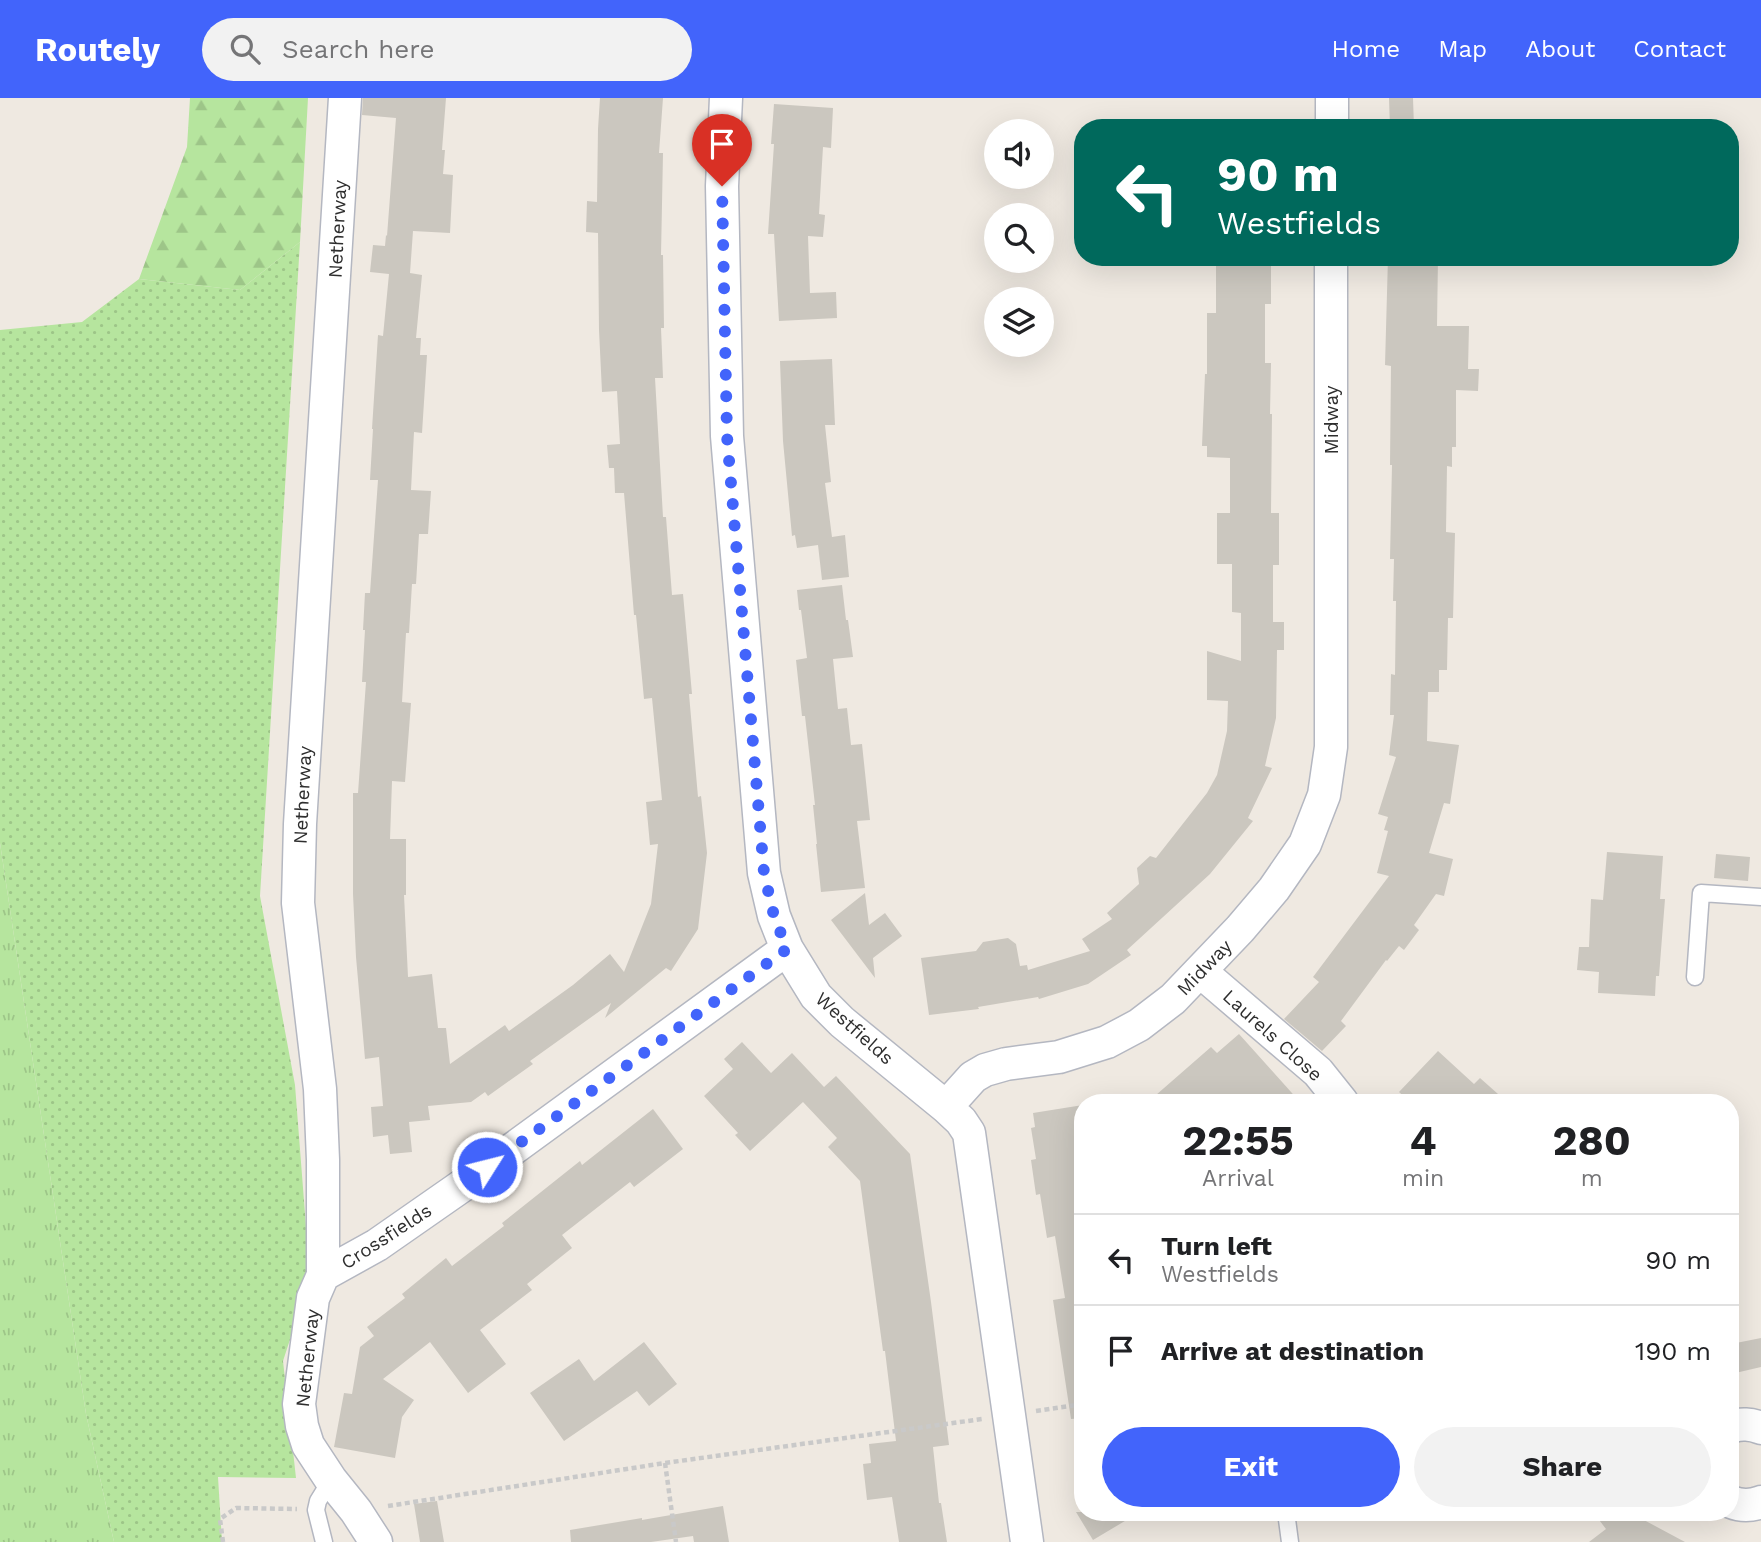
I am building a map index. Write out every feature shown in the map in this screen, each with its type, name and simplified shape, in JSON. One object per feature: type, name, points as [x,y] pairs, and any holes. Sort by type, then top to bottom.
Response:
[{"type":"street","name":"Netherway","points":[[345,98],[299,824],[298,903],[320,1089],[323,1160],[323,1275],[313,1298],[299,1404],[308,1445],[376,1542]]},
{"type":"street","name":"Westfields","points":[[726,98],[722,186],[727,436],[764,873],[774,916],[787,949],[816,996],[842,1022],[946,1107]]},
{"type":"street","points":[[1332,98],[1332,119]]},
{"type":"street","name":"Midway","points":[[946,1107],[973,1077],[985,1070],[1006,1064],[1059,1057],[1107,1042],[1139,1025],[1173,999],[1201,972],[1274,889],[1305,844],[1324,795],[1331,747],[1331,266]]},
{"type":"street","name":"Crossfields","points":[[323,1275],[377,1245],[466,1183],[787,949]]},
{"type":"street","name":"Laurels Close","points":[[1201,972],[1318,1072],[1336,1094]]},
{"type":"street","points":[[946,1107],[969,1133],[972,1147],[1027,1542]]},
{"type":"street","points":[[1739,1426],[1749,1424],[1761,1428]]},
{"type":"street","points":[[1739,1505],[1761,1502]]},
{"type":"lane","points":[[1695,977],[1701,893],[1761,897]]},
{"type":"lane","points":[[324,1542],[316,1510],[318,1501],[331,1480]]},
{"type":"lane","points":[[1287,1521],[1290,1542]]},
{"type":"path","points":[[356,1511],[664,1463],[1074,1405]]},
{"type":"path","points":[[664,1463],[677,1542]]},
{"type":"path","points":[[223,1542],[220,1519],[236,1508],[316,1510]]},
{"type":"green space","points":[[190,98],[308,98],[300,242],[240,290],[139,279],[187,147]]},
{"type":"green space","points":[[300,242],[260,896],[295,1085],[310,1278],[283,1361],[296,1478],[218,1477],[222,1542],[114,1542],[86,1414],[0,843],[0,330],[82,322],[139,279],[240,290]]},
{"type":"green space","points":[[0,843],[86,1414],[114,1542],[0,1542]]},
{"type":"building","points":[[363,98],[446,98],[443,174],[453,175],[450,233],[413,231],[410,273],[422,275],[416,338],[421,338],[420,355],[427,355],[422,433],[414,432],[411,490],[431,491],[428,534],[419,534],[416,584],[412,584],[409,633],[406,633],[402,702],[411,703],[405,782],[392,781],[390,839],[406,839],[404,895],[408,977],[432,974],[438,1028],[446,1028],[450,1064],[505,1025],[509,1031],[573,985],[610,954],[624,972],[651,904],[658,844],[650,845],[646,802],[662,800],[652,698],[644,699],[624,493],[615,493],[614,468],[609,468],[607,445],[620,444],[617,391],[602,392],[598,233],[586,232],[587,201],[597,202],[600,98],[663,98],[659,153],[663,153],[663,378],[655,378],[663,517],[666,517],[672,595],[683,594],[698,797],[701,796],[707,853],[698,929],[671,971],[666,968],[605,1018],[611,1003],[530,1061],[533,1064],[488,1096],[485,1092],[471,1102],[428,1106],[430,1120],[409,1122],[412,1152],[390,1154],[388,1135],[373,1137],[371,1107],[383,1106],[379,1057],[365,1059],[353,894],[353,793],[358,793],[366,682],[362,682],[365,593],[370,593],[378,480],[370,480],[378,335],[383,336],[389,274],[370,272],[373,245],[385,246],[387,236],[396,118],[362,115]]},
{"type":"building","points":[[1389,98],[1413,98],[1414,119],[1390,119]]},
{"type":"building","points":[[774,104],[833,108],[831,148],[823,147],[819,214],[825,215],[823,237],[808,236],[810,293],[836,292],[837,318],[779,321],[774,234],[768,234]]},
{"type":"building","points":[[1216,266],[1271,266],[1271,304],[1265,304],[1265,363],[1271,363],[1271,513],[1279,513],[1279,565],[1273,565],[1273,622],[1284,622],[1284,650],[1277,650],[1276,718],[1265,766],[1272,768],[1248,818],[1253,821],[1210,874],[1127,950],[1131,955],[1088,984],[1039,999],[1038,997],[978,1007],[979,1009],[929,1015],[921,958],[976,951],[983,942],[1008,938],[1016,944],[1020,966],[1027,965],[1028,970],[1090,951],[1082,939],[1112,919],[1107,913],[1139,884],[1137,868],[1150,856],[1156,858],[1207,793],[1217,775],[1227,731],[1228,701],[1207,700],[1207,651],[1241,661],[1241,613],[1232,612],[1232,564],[1217,564],[1217,513],[1230,513],[1230,458],[1207,457],[1207,446],[1202,446],[1207,374],[1207,313],[1216,313]]},
{"type":"building","points":[[1388,266],[1438,266],[1437,326],[1469,326],[1468,369],[1479,369],[1478,391],[1456,390],[1456,447],[1452,447],[1452,467],[1447,466],[1446,532],[1455,533],[1453,618],[1448,618],[1447,670],[1439,670],[1439,692],[1428,692],[1427,741],[1459,745],[1450,804],[1444,803],[1429,853],[1453,859],[1444,896],[1436,894],[1414,925],[1419,930],[1404,950],[1399,946],[1386,960],[1341,1021],[1346,1026],[1322,1051],[1284,1019],[1319,982],[1313,977],[1389,876],[1377,873],[1388,831],[1384,830],[1388,817],[1378,814],[1396,757],[1389,755],[1394,715],[1390,715],[1391,674],[1395,675],[1396,601],[1393,601],[1394,559],[1390,559],[1391,366],[1385,365]]},
{"type":"building","points":[[832,359],[835,425],[825,425],[831,482],[825,483],[832,537],[845,535],[849,577],[822,580],[818,545],[797,548],[795,535],[792,536],[783,441],[780,361]]},
{"type":"building","points":[[842,585],[853,657],[833,659],[838,709],[847,708],[851,745],[862,744],[870,820],[857,821],[865,888],[821,892],[815,805],[796,660],[807,658],[797,590]]},
{"type":"building","points":[[1607,852],[1663,856],[1660,899],[1665,899],[1655,996],[1598,993],[1599,972],[1577,970],[1579,947],[1589,947],[1591,899],[1603,900]]},
{"type":"building","points":[[1716,854],[1750,857],[1748,881],[1714,878]]},
{"type":"building","points":[[865,893],[869,925],[885,913],[902,936],[873,958],[875,978],[831,920]]},
{"type":"building","points":[[1239,1034],[1293,1094],[1157,1094],[1211,1047],[1217,1053]]},
{"type":"building","points":[[742,1042],[771,1073],[792,1053],[824,1087],[836,1076],[910,1154],[949,1445],[933,1447],[939,1503],[947,1542],[899,1542],[892,1497],[867,1500],[863,1464],[871,1463],[869,1444],[896,1441],[860,1181],[828,1147],[837,1138],[803,1102],[750,1151],[735,1135],[738,1133],[704,1096],[733,1069],[724,1059]]},
{"type":"building","points":[[1438,1051],[1474,1084],[1480,1078],[1498,1094],[1401,1094],[1399,1092]]},
{"type":"building","points":[[1074,1106],[1074,1419],[1071,1419],[1053,1300],[1065,1298],[1055,1236],[1047,1238],[1040,1194],[1036,1195],[1031,1160],[1036,1159],[1031,1128],[1035,1127],[1033,1113]]},
{"type":"building","points":[[653,1109],[683,1149],[634,1187],[630,1182],[562,1235],[572,1248],[527,1284],[532,1290],[480,1330],[506,1364],[468,1393],[430,1342],[383,1379],[414,1400],[402,1417],[395,1458],[334,1447],[344,1393],[352,1394],[360,1347],[374,1336],[367,1327],[405,1298],[402,1294],[446,1258],[452,1266],[580,1161],[582,1165]]},
{"type":"building","points":[[1761,1338],[1761,1367],[1739,1372],[1739,1342]]},
{"type":"building","points":[[644,1342],[677,1384],[649,1406],[637,1391],[564,1441],[530,1393],[579,1359],[594,1381]]},
{"type":"building","points":[[437,1501],[444,1542],[420,1542],[414,1504]]},
{"type":"building","points":[[723,1506],[729,1542],[694,1542],[693,1536],[651,1542],[571,1542],[570,1530]]},
{"type":"building","points":[[1081,1521],[1125,1521],[1093,1540]]},
{"type":"building","points":[[1600,1521],[1646,1521],[1685,1542],[1589,1542],[1606,1529]]},
{"type":"route","points":[[487,1167],[787,949],[774,916],[764,873],[727,436],[722,186]]}]
